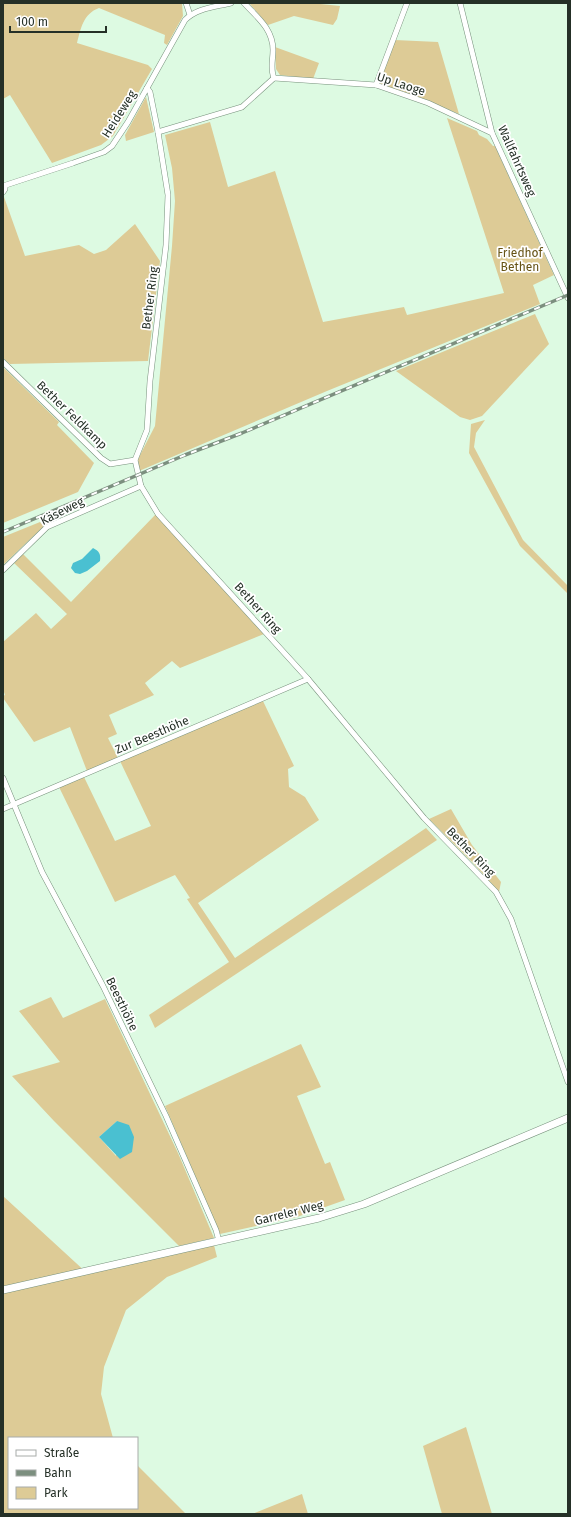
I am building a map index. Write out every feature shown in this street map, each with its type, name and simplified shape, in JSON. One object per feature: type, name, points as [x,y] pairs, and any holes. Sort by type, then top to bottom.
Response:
[{"type":"street","points":[[186,3],[190,15],[200,10],[231,3]]},
{"type":"street","points":[[158,132],[242,107],[274,78],[271,72],[273,49],[271,35],[265,25],[244,3]]},
{"type":"street","points":[[376,85],[407,3]]},
{"type":"street","name":"Wallfahrtsweg","points":[[460,3],[492,133],[568,298]]},
{"type":"street","name":"Heideweg","points":[[4,186],[104,152],[112,146],[121,134],[185,20],[190,15]]},
{"type":"street","name":"Up Laoge","points":[[274,78],[376,85],[428,103],[492,133]]},
{"type":"street","name":"Bether Ring","points":[[147,88],[150,92],[168,190],[166,245],[150,381],[147,430],[135,460],[141,486],[158,514],[308,679],[424,818],[496,892],[511,919],[568,1082]]},
{"type":"street","points":[[3,192],[5,190],[4,186]]},
{"type":"street","name":"Bether Feldkamp","points":[[3,362],[101,458],[110,464],[135,460]]},
{"type":"street","name":"Käseweg","points":[[3,570],[47,527],[141,486]]},
{"type":"street","name":"Zur Beesthöhe","points":[[3,809],[308,679]]},
{"type":"street","name":"Beesthöhe","points":[[3,778],[42,872],[103,986],[166,1116],[216,1230],[219,1241]]},
{"type":"street","name":"Garreler Weg","points":[[3,1290],[319,1218],[364,1204],[568,1118]]},
{"type":"green space","points":[[3,3],[182,3],[183,16],[167,45],[164,43],[165,35],[99,8],[89,14],[84,22],[77,43],[148,65],[152,69],[113,136],[101,145],[52,163],[10,95],[3,99]]},
{"type":"green space","points":[[249,3],[311,3],[340,6],[337,19],[333,25],[294,16],[268,25]]},
{"type":"green space","points":[[395,40],[438,42],[459,114],[428,101],[379,84]]},
{"type":"green space","points":[[275,47],[319,63],[313,79],[280,75],[276,69]]},
{"type":"green space","points":[[146,97],[154,132],[126,141],[125,135]]},
{"type":"green space","name":"Friedhof Bethen","points":[[447,118],[477,131],[479,135],[487,139],[493,146],[495,146],[554,275],[533,285],[540,304],[327,391],[139,471],[138,459],[155,426],[172,246],[175,201],[172,168],[165,135],[210,122],[228,187],[275,171],[323,322],[404,307],[407,315],[504,293]]},
{"type":"green space","points":[[4,197],[25,256],[79,245],[94,254],[106,250],[135,224],[160,261],[148,361],[10,364],[3,358]]},
{"type":"green space","points":[[535,314],[549,344],[482,416],[470,420],[460,417],[396,371]]},
{"type":"green space","points":[[3,367],[59,422],[57,425],[94,463],[78,492],[3,523]]},
{"type":"green space","points":[[485,420],[476,433],[474,447],[523,540],[568,586],[568,594],[520,546],[469,453],[471,424]]},
{"type":"green space","points":[[156,514],[264,634],[180,668],[172,661],[145,683],[154,695],[109,715],[117,734],[108,738],[118,758],[87,771],[70,727],[34,742],[3,698],[5,695],[3,689],[3,642],[36,613],[51,629],[67,614],[14,563],[23,554],[71,602]]},
{"type":"green space","points":[[40,522],[44,526],[3,565],[3,537]]},
{"type":"green space","points":[[263,701],[294,766],[288,769],[289,787],[305,797],[319,820],[198,903],[235,958],[426,828],[437,840],[155,1028],[149,1015],[229,962],[187,899],[190,898],[175,875],[115,902],[59,787],[84,777],[115,841],[151,826],[120,761]]},
{"type":"green space","points":[[451,809],[472,845],[501,882],[499,892],[474,864],[429,819]]},
{"type":"green space","points":[[51,997],[63,1018],[105,999],[178,1153],[214,1238],[179,1246],[54,1121],[12,1076],[60,1062],[19,1011]],"holes":[[[117,1121],[116,1156],[99,1137]]]},
{"type":"green space","points":[[301,1044],[321,1087],[297,1096],[325,1164],[330,1162],[345,1200],[297,1217],[220,1234],[165,1106]]},
{"type":"green space","points":[[3,1196],[88,1274],[214,1245],[217,1257],[167,1277],[126,1310],[104,1367],[101,1394],[113,1437],[8,1437],[8,1509],[138,1509],[138,1466],[186,1514],[3,1514]]},
{"type":"green space","points":[[466,1427],[492,1514],[442,1514],[423,1446]]},
{"type":"green space","points":[[302,1494],[308,1514],[252,1514]]},
{"type":"water","points":[[93,548],[99,553],[100,561],[87,571],[80,574],[75,573],[71,568],[73,563],[82,559]]},
{"type":"water","points":[[117,1121],[129,1125],[134,1137],[132,1152],[120,1159],[99,1137]]},
{"type":"railway","points":[[3,532],[568,295]]}]
